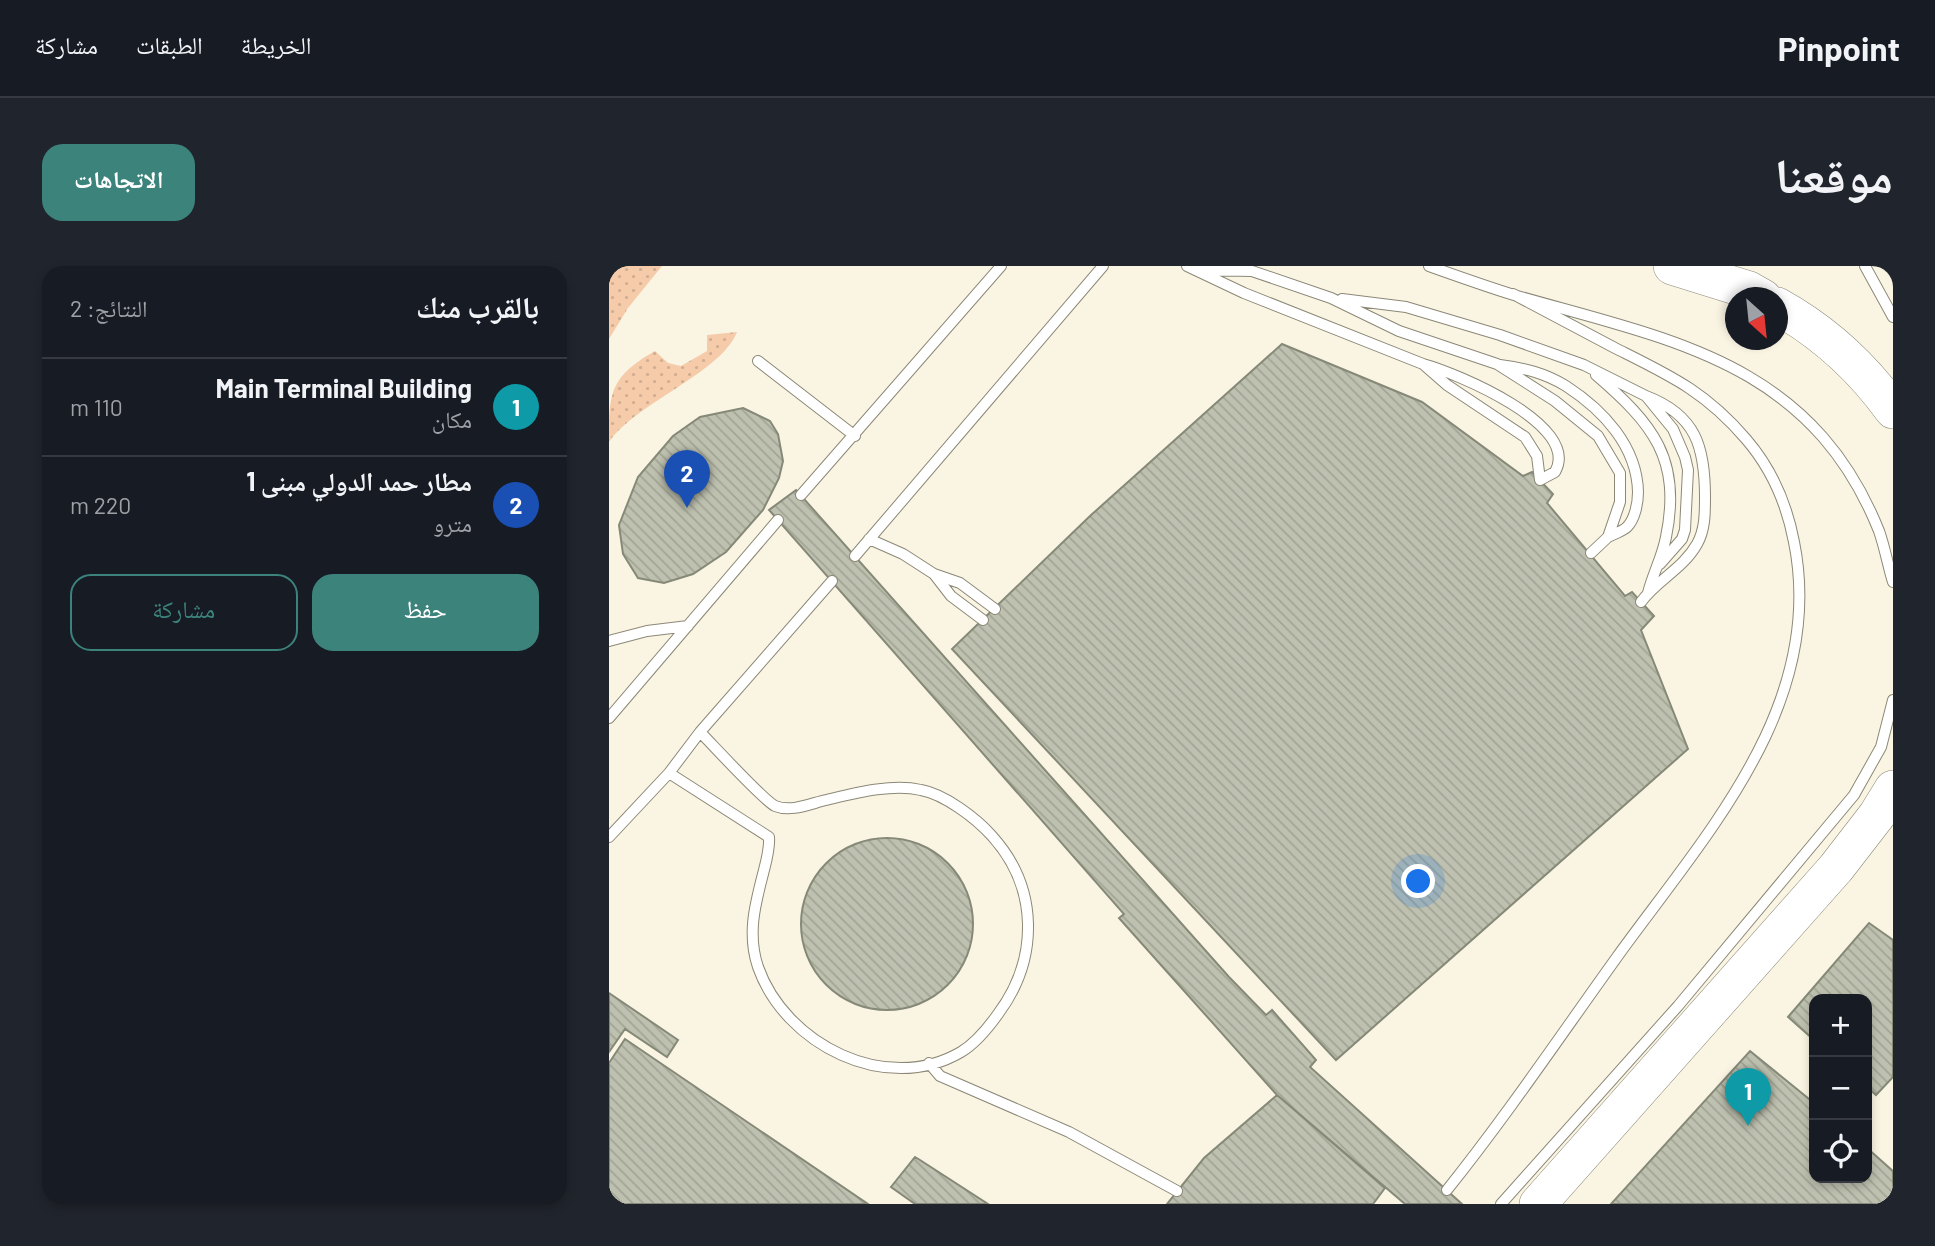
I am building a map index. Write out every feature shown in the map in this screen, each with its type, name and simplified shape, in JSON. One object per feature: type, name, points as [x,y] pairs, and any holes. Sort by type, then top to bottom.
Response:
[{"type":"highway","points":[[1672,266],[1739,287]]},
{"type":"highway","points":[[1788,313],[1834,344],[1870,378],[1893,410]]},
{"type":"highway","points":[[1538,1204],[1836,868],[1877,815],[1893,789]]},
{"type":"lane","points":[[801,495],[1000,266]]},
{"type":"lane","points":[[855,556],[1103,266]]},
{"type":"lane","points":[[1187,266],[1244,293],[1423,364],[1453,372],[1498,396],[1548,434],[1556,444],[1559,464],[1555,472],[1539,480],[1537,456],[1525,436],[1447,385],[1423,364]]},
{"type":"lane","points":[[1429,266],[1513,294],[1626,324],[1698,350],[1738,368],[1783,398],[1808,420],[1859,492],[1879,532],[1893,583]]},
{"type":"lane","points":[[1865,266],[1893,317]]},
{"type":"lane","points":[[1199,270],[1252,271],[1331,298],[1399,331],[1497,364],[1533,370],[1566,386],[1584,400],[1626,443],[1637,467],[1637,508],[1627,527],[1608,537],[1591,553]]},
{"type":"lane","points":[[1447,1190],[1720,814],[1771,729],[1792,671],[1800,624],[1799,565],[1792,530],[1770,474],[1746,439],[1700,393],[1672,375],[1513,294]]},
{"type":"lane","points":[[1331,298],[1406,307],[1584,365],[1670,407],[1684,419],[1697,439],[1705,468],[1705,520],[1698,542],[1689,556],[1645,597],[1653,574],[1677,545],[1685,530],[1688,470],[1673,429],[1646,396]]},
{"type":"lane","points":[[758,361],[855,436]]},
{"type":"lane","points":[[1497,364],[1555,401],[1607,447],[1620,473],[1621,486],[1620,502],[1608,537]]},
{"type":"lane","points":[[1584,365],[1636,411],[1663,450],[1671,479],[1667,535],[1660,564]]},
{"type":"lane","points":[[609,718],[778,520]]},
{"type":"lane","points":[[869,539],[903,554],[934,574],[960,583],[995,609]]},
{"type":"lane","points":[[934,574],[944,590],[983,620]]},
{"type":"lane","points":[[609,837],[669,773],[700,732],[832,581]]},
{"type":"lane","points":[[609,641],[647,631],[688,626]]},
{"type":"lane","points":[[1501,1204],[1678,1006],[1854,795],[1881,747],[1893,700]]},
{"type":"lane","points":[[669,773],[769,837],[767,860],[751,918],[754,947],[758,967],[778,1005],[802,1033],[835,1054],[883,1066],[901,1068],[929,1063],[960,1053],[970,1046],[1012,995],[1029,942],[1029,906],[1022,883],[1003,849],[968,816],[920,789],[858,792],[792,809],[774,806],[700,732]]},
{"type":"lane","points":[[929,1063],[940,1076],[1069,1132],[1177,1191]]},
{"type":"shaded area","points":[[609,266],[662,266],[628,308],[609,339]]},
{"type":"shaded area","points":[[737,332],[728,347],[714,361],[622,427],[609,442],[611,399],[628,369],[655,351],[668,363],[681,366],[707,351],[707,335]]},
{"type":"building","points":[[1282,344],[1422,402],[1523,476],[1532,472],[1553,494],[1547,503],[1625,596],[1632,592],[1654,616],[1641,630],[1688,749],[1336,1060],[952,649],[1090,516]]},
{"type":"building","points":[[743,408],[770,421],[778,434],[783,461],[779,478],[763,510],[726,552],[693,574],[664,583],[638,578],[623,554],[619,525],[638,477],[673,436],[700,417]]},
{"type":"building","points":[[796,490],[1229,977],[1266,1015],[1272,1010],[1316,1060],[1310,1067],[1462,1204],[1405,1204],[1277,1095],[1119,918],[1124,914],[769,510]]},
{"type":"building","points":[[887,838],[920,844],[948,863],[967,891],[973,924],[967,957],[948,985],[920,1004],[887,1010],[854,1004],[826,985],[807,957],[801,924],[807,891],[826,863],[854,844]]},
{"type":"building","points":[[1869,923],[1893,940],[1893,1077],[1876,1095],[1872,1091],[1872,994],[1809,994],[1809,1036],[1788,1017]]},
{"type":"building","points":[[609,993],[678,1040],[667,1057],[625,1029],[609,1052]]},
{"type":"building","points":[[625,1039],[868,1204],[609,1204],[609,1063]]},
{"type":"building","points":[[1750,1051],[1809,1099],[1809,1183],[1872,1183],[1872,1152],[1893,1171],[1893,1204],[1611,1204]]},
{"type":"building","points":[[1277,1095],[1385,1188],[1373,1204],[1167,1204],[1204,1158]]},
{"type":"building","points":[[915,1157],[988,1204],[915,1204],[891,1187]]},
{"type":"place","name":"مطار حمد الدولي مبنى 1","points":[[687,508]]},
{"type":"place","name":"Main Terminal Building","points":[[1748,1126]]}]
